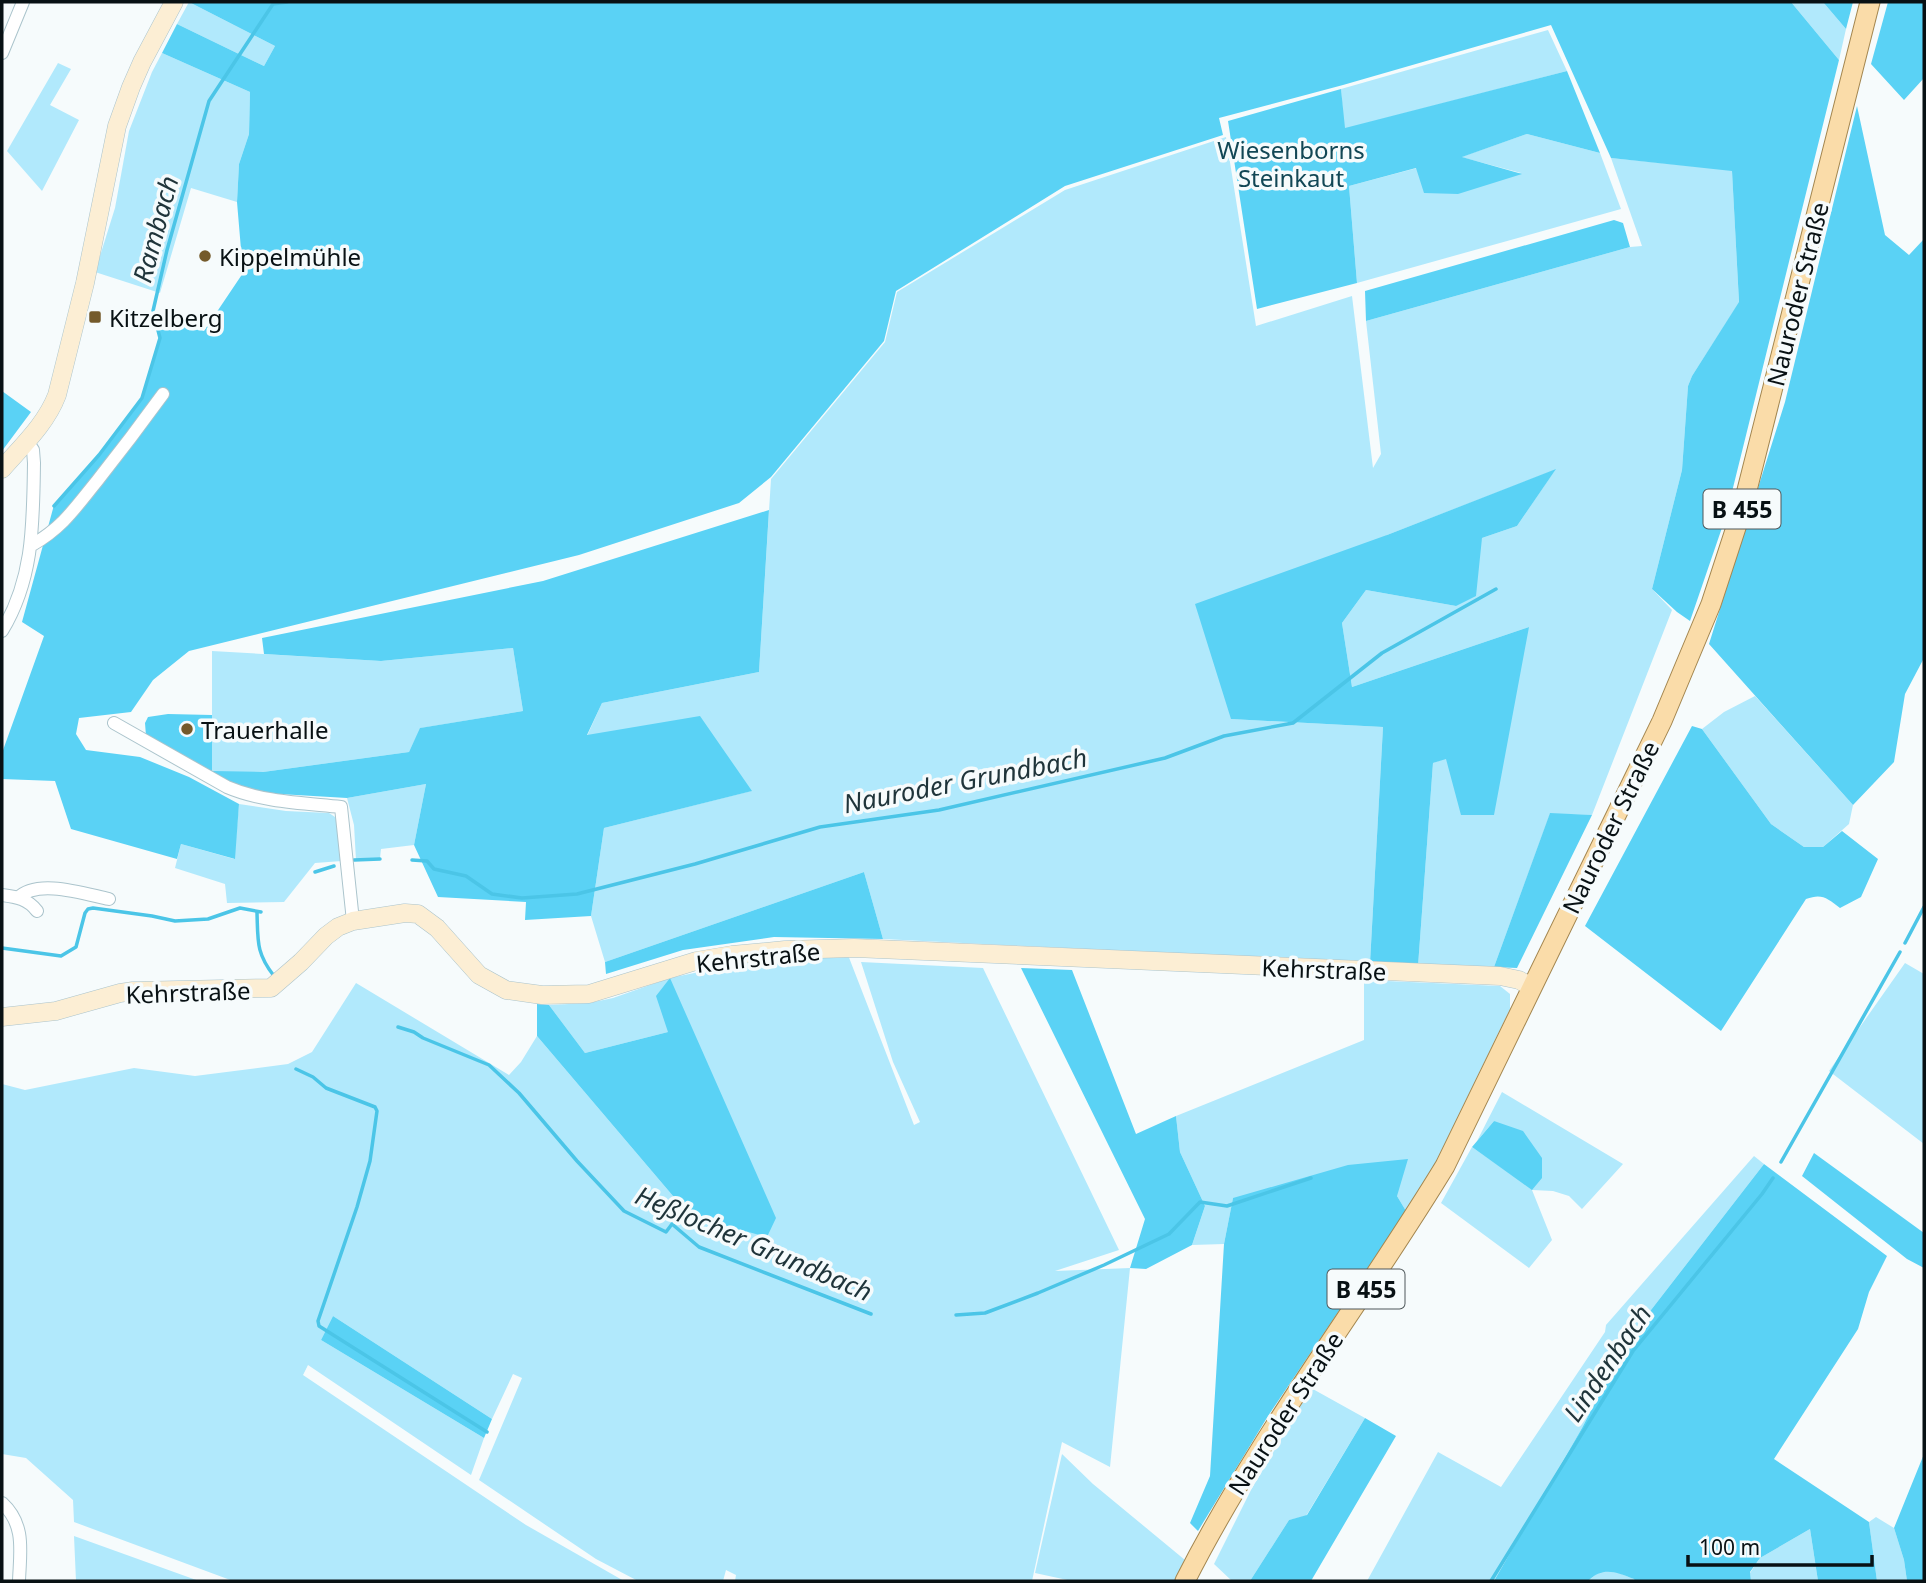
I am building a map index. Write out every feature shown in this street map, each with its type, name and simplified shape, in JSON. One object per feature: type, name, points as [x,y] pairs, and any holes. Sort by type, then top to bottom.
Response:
[{"type":"main road","name":"Nauroder Straße","points":[[1185,1581],[1220,1514],[1277,1420],[1402,1236],[1445,1166],[1662,721],[1711,604],[1746,494],[1870,2]]},
{"type":"street","points":[[2,53],[23,2]]},
{"type":"street","points":[[2,469],[45,419],[57,396],[85,283],[123,106],[142,62],[174,2]]},
{"type":"street","points":[[32,545],[64,522],[127,444],[163,394]]},
{"type":"street","points":[[2,631],[13,613],[32,545],[34,463],[33,450],[27,441]]},
{"type":"street","points":[[114,723],[243,794],[341,807],[353,921]]},
{"type":"street","points":[[18,898],[34,890],[52,888],[109,899]]},
{"type":"street","points":[[2,895],[29,902],[37,911]]},
{"type":"street","name":"Kehrstraße","points":[[2,1017],[55,1011],[133,991],[271,988],[338,927],[353,921],[405,913],[418,914],[438,928],[479,975],[506,990],[542,995],[589,994],[696,961],[732,955],[854,948],[1500,976],[1519,980],[1532,987]]},
{"type":"street","points":[[2,1503],[15,1518],[19,1529],[19,1581]]},
{"type":"shaded area","points":[[189,2],[275,46],[264,66],[177,24]]},
{"type":"shaded area","points":[[1791,2],[1823,2],[1846,29],[1839,60]]},
{"type":"shaded area","points":[[1548,30],[1567,71],[1344,129],[1341,89]]},
{"type":"shaded area","points":[[162,53],[250,92],[249,134],[239,164],[237,202],[191,188],[160,293],[95,272],[115,208],[129,131]]},
{"type":"shaded area","points":[[58,63],[71,69],[50,105],[79,120],[42,191],[7,151]]},
{"type":"shaded area","points":[[1527,134],[1600,153],[1621,209],[1357,283],[1349,186],[1417,168],[1521,173],[1461,157]]},
{"type":"shaded area","points":[[1226,137],[1256,326],[1352,296],[1373,468],[1381,454],[1366,321],[1630,247],[1642,246],[1611,158],[1732,170],[1739,303],[1688,386],[1682,470],[1652,589],[1672,610],[1592,815],[1550,814],[1494,967],[1418,966],[1433,763],[1446,758],[1529,627],[1352,687],[1342,623],[1366,590],[1456,606],[1482,538],[1517,526],[1555,470],[1387,535],[1231,719],[1383,727],[1370,963],[883,939],[864,872],[605,962],[591,916],[604,828],[751,791],[587,736],[602,703],[759,672],[771,479],[885,342],[897,292],[1065,190]]},
{"type":"shaded area","points":[[513,648],[523,711],[421,728],[409,752],[263,772],[212,772],[212,651],[381,661]]},
{"type":"shaded area","points":[[1755,696],[1853,805],[1849,824],[1823,847],[1804,847],[1771,824],[1702,729],[1724,712]]},
{"type":"shaded area","points":[[426,784],[414,845],[381,849],[380,858],[356,860],[354,825],[347,798]]},
{"type":"shaded area","points":[[239,804],[286,811],[329,813],[338,822],[342,861],[315,863],[284,902],[227,903],[225,884],[175,868],[181,844],[234,859]]},
{"type":"shaded area","points":[[848,955],[914,1125],[920,1122],[893,1062],[861,962],[983,968],[1119,1250],[1055,1271],[1130,1268],[1110,1467],[1062,1442],[1032,1581],[735,1581],[736,1575],[726,1570],[723,1581],[638,1581],[596,1559],[479,1480],[522,1378],[513,1374],[492,1419],[333,1316],[321,1340],[484,1438],[471,1475],[308,1365],[303,1375],[526,1525],[624,1581],[233,1581],[74,1522],[73,1500],[26,1458],[2,1454],[2,1084],[25,1090],[134,1068],[195,1076],[288,1064],[312,1052],[356,983],[509,1075],[521,1062],[537,1036],[690,1216],[668,1032],[585,1053],[549,1005],[589,1003],[613,998],[670,978],[752,961]]},
{"type":"shaded area","points":[[1905,963],[1924,974],[1924,1144],[1829,1071]]},
{"type":"shaded area","points":[[1364,980],[1500,986],[1510,994],[1510,1009],[1436,1162],[1406,1211],[1397,1196],[1233,1198],[1224,1244],[1192,1245],[1205,1206],[1180,1152],[1176,1116],[1364,1040]]},
{"type":"shaded area","points":[[1502,1092],[1623,1164],[1582,1209],[1569,1196],[1553,1191],[1532,1190],[1552,1240],[1529,1268],[1441,1203],[1472,1147],[1532,1189],[1541,1178],[1494,1121],[1477,1141]]},
{"type":"shaded area","points":[[1754,1156],[1764,1164],[1627,1341],[1582,1428],[1494,1581],[1367,1581],[1438,1452],[1501,1487],[1605,1332],[1606,1325]]},
{"type":"shaded area","points":[[1311,1388],[1365,1418],[1306,1516],[1289,1520],[1250,1581],[1232,1581],[1214,1564],[1251,1490]]},
{"type":"shaded area","points":[[1062,1454],[1093,1484],[1185,1560],[1175,1581],[1072,1581],[1035,1573]]},
{"type":"shaded area","points":[[1876,1517],[1894,1528],[1907,1581],[1877,1581],[1869,1522]]},
{"type":"shaded area","points":[[1810,1529],[1818,1581],[1751,1581],[1750,1573],[1760,1558]]},
{"type":"shaded area","points":[[74,1536],[199,1581],[76,1581]]},
{"type":"shaded area","points":[[1600,1571],[1614,1571],[1635,1581],[1588,1581]]},
{"type":"green space","points":[[189,2],[1791,2],[1839,60],[1726,516],[1690,621],[1652,589],[1682,470],[1688,386],[1739,302],[1732,171],[1611,158],[1551,25],[1219,118],[1223,135],[1065,186],[896,291],[884,341],[771,477],[739,503],[579,555],[189,651],[153,680],[131,712],[79,718],[76,734],[86,750],[140,757],[189,777],[239,804],[235,859],[181,844],[177,859],[71,829],[55,781],[2,779],[2,753],[44,636],[22,622],[54,505],[100,455],[143,398],[161,338],[154,311],[204,331],[243,273],[237,202],[239,164],[249,134],[250,92],[162,53],[177,24],[264,66],[275,46]]},
{"type":"green space","points":[[1823,2],[1853,2],[1846,29]]},
{"type":"green space","points":[[1888,2],[1924,2],[1924,78],[1904,100],[1871,64]]},
{"type":"green space","name":"Wiesenborns Steinkaut","points":[[1567,71],[1600,153],[1527,134],[1462,157],[1522,174],[1458,194],[1424,193],[1416,168],[1349,186],[1357,283],[1257,309],[1228,121],[1341,89],[1345,128]]},
{"type":"green space","points":[[1857,106],[1885,235],[1909,255],[1924,239],[1924,658],[1905,694],[1894,762],[1853,805],[1709,644],[1785,402]]},
{"type":"green space","points":[[1614,220],[1623,223],[1630,247],[1366,321],[1365,291]]},
{"type":"green space","points":[[2,391],[31,412],[2,451]]},
{"type":"green space","points":[[1556,469],[1517,526],[1482,538],[1476,596],[1456,606],[1366,590],[1342,623],[1352,687],[1529,627],[1494,815],[1461,815],[1446,759],[1433,763],[1418,966],[1370,963],[1383,727],[1231,719],[1195,604],[1387,535]]},
{"type":"green space","points":[[769,510],[759,672],[602,703],[587,735],[700,716],[752,791],[604,828],[591,916],[525,920],[526,902],[438,897],[414,845],[426,784],[347,798],[245,792],[146,736],[145,723],[148,717],[168,714],[212,715],[212,771],[263,772],[409,752],[420,728],[523,711],[513,648],[381,661],[264,654],[262,638],[543,581]]},
{"type":"green space","points":[[1692,726],[1702,729],[1771,824],[1804,847],[1823,847],[1842,831],[1878,859],[1861,897],[1840,908],[1824,897],[1806,899],[1721,1031],[1585,926]]},
{"type":"green space","points":[[1550,813],[1592,815],[1517,968],[1494,967]]},
{"type":"green space","points":[[864,872],[883,939],[774,937],[683,950],[606,974],[605,962]]},
{"type":"green space","points":[[1021,968],[1072,970],[1136,1134],[1176,1116],[1180,1152],[1205,1206],[1192,1245],[1146,1269],[1130,1268],[1145,1219]]},
{"type":"green space","points":[[670,978],[776,1218],[767,1237],[690,1216],[537,1036],[537,1004],[549,1005],[585,1053],[668,1032],[656,996]]},
{"type":"green space","points":[[1494,1121],[1523,1131],[1542,1158],[1542,1178],[1532,1190],[1472,1147]]},
{"type":"green space","points":[[1814,1153],[1924,1233],[1924,1268],[1907,1259],[1802,1176]]},
{"type":"green space","points":[[1408,1159],[1397,1196],[1406,1211],[1268,1416],[1198,1531],[1190,1523],[1210,1476],[1224,1244],[1233,1198],[1348,1165]]},
{"type":"green space","points":[[1764,1164],[1887,1256],[1869,1292],[1858,1329],[1774,1459],[1869,1522],[1877,1581],[1818,1581],[1810,1529],[1760,1558],[1750,1572],[1751,1581],[1635,1581],[1627,1576],[1604,1572],[1588,1581],[1494,1581],[1582,1428],[1627,1341]]},
{"type":"green space","points":[[333,1316],[492,1419],[484,1438],[321,1340]]},
{"type":"green space","points":[[1365,1418],[1396,1436],[1311,1581],[1250,1581],[1289,1520],[1307,1515]]},
{"type":"green space","points":[[1924,1454],[1924,1581],[1907,1581],[1894,1528]]},
{"type":"waterway","name":"Rambach","points":[[54,506],[99,455],[142,398],[160,338],[153,311],[167,250],[209,101],[273,4],[287,2]]},
{"type":"waterway","name":"Nauroder Grundbach","points":[[412,860],[427,861],[434,869],[466,876],[492,894],[522,898],[577,894],[695,864],[820,827],[939,810],[1165,758],[1224,736],[1293,723],[1382,653],[1496,589]]},
{"type":"waterway","points":[[354,860],[380,859]]},
{"type":"waterway","points":[[315,872],[334,866]]},
{"type":"waterway","name":"Lindenbach","points":[[1905,943],[1924,907]]},
{"type":"waterway","points":[[2,948],[61,956],[76,947],[85,913],[93,908],[175,921],[208,919],[240,908],[261,912]]},
{"type":"waterway","points":[[257,913],[261,953],[274,976]]},
{"type":"waterway","name":"Lindenbach","points":[[1781,1162],[1900,952]]},
{"type":"waterway","name":"Heßlocher Grundbach","points":[[398,1027],[489,1065],[519,1093],[624,1211],[666,1232],[672,1224],[699,1247],[871,1314]]},
{"type":"waterway","points":[[296,1069],[313,1077],[326,1088],[375,1107],[377,1111],[370,1161],[318,1321],[319,1326],[487,1432]]},
{"type":"waterway","name":"Heßlocher Grundbach","points":[[956,1315],[985,1313],[1104,1265],[1169,1234],[1200,1202],[1227,1206],[1311,1178]]},
{"type":"waterway","name":"Lindenbach","points":[[1491,1581],[1633,1351],[1773,1178]]},
{"type":"place","name":"Kippelmühle","points":[[205,256]]},
{"type":"place","name":"Kitzelberg","points":[[95,317]]},
{"type":"place","name":"Trauerhalle","points":[[187,729]]}]
